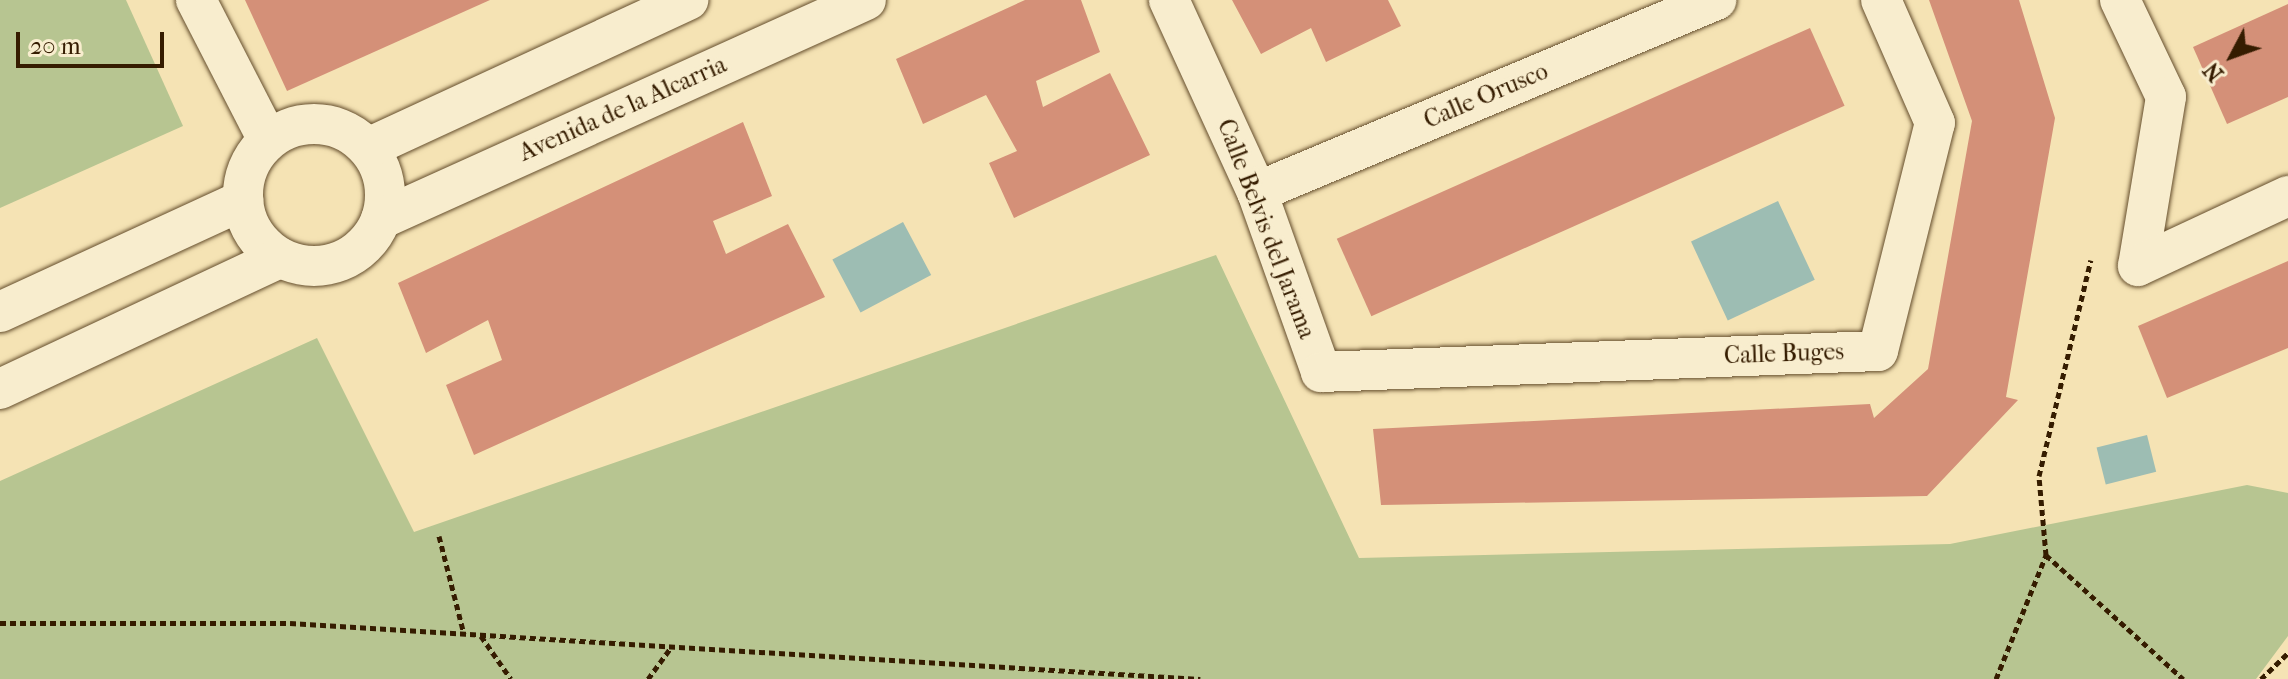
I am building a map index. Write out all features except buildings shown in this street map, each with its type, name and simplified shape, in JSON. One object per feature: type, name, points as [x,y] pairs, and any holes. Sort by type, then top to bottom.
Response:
[{"type":"street","points":[[196,0],[268,140]]},
{"type":"street","points":[[368,148],[688,0]]},
{"type":"street","name":"Avenida de la Alcarria","points":[[280,258],[331,265],[361,248],[381,219],[866,0]]},
{"type":"street","name":"Calle Belvis del Jarama","points":[[1169,0],[1257,192],[1321,372]]},
{"type":"street","name":"Calle Orusco","points":[[1257,192],[1716,0]]},
{"type":"street","name":"Calle Buges","points":[[1321,372],[1878,351],[1935,123],[1881,0]]},
{"type":"street","points":[[2120,0],[2166,97],[2138,266],[2288,196]]},
{"type":"street","points":[[0,389],[280,258],[254,234],[243,200],[246,173],[268,140],[320,124],[368,148],[384,182],[381,219]]},
{"type":"street","points":[[0,312],[243,200]]},
{"type":"path","points":[[1996,679],[2046,555],[2039,476],[2094,245]]},
{"type":"path","points":[[439,536],[464,634]]},
{"type":"path","points":[[2046,555],[2183,679]]},
{"type":"path","points":[[0,623],[290,623],[1200,679]]},
{"type":"path","points":[[481,636],[511,679]]},
{"type":"path","points":[[648,679],[672,646]]},
{"type":"path","points":[[2261,679],[2288,653]]},
{"type":"green space","points":[[0,0],[126,0],[183,126],[0,208]]},
{"type":"green space","points":[[1216,255],[1359,558],[1950,544],[2247,485],[2288,493],[2288,636],[2256,679],[0,679],[0,481],[317,338],[414,532]]},
{"type":"water","points":[[1778,201],[1815,280],[1728,320],[1691,242]]},
{"type":"water","points":[[903,222],[931,275],[861,313],[832,260]]},
{"type":"water","points":[[2147,435],[2156,472],[2106,484],[2097,448]]}]
